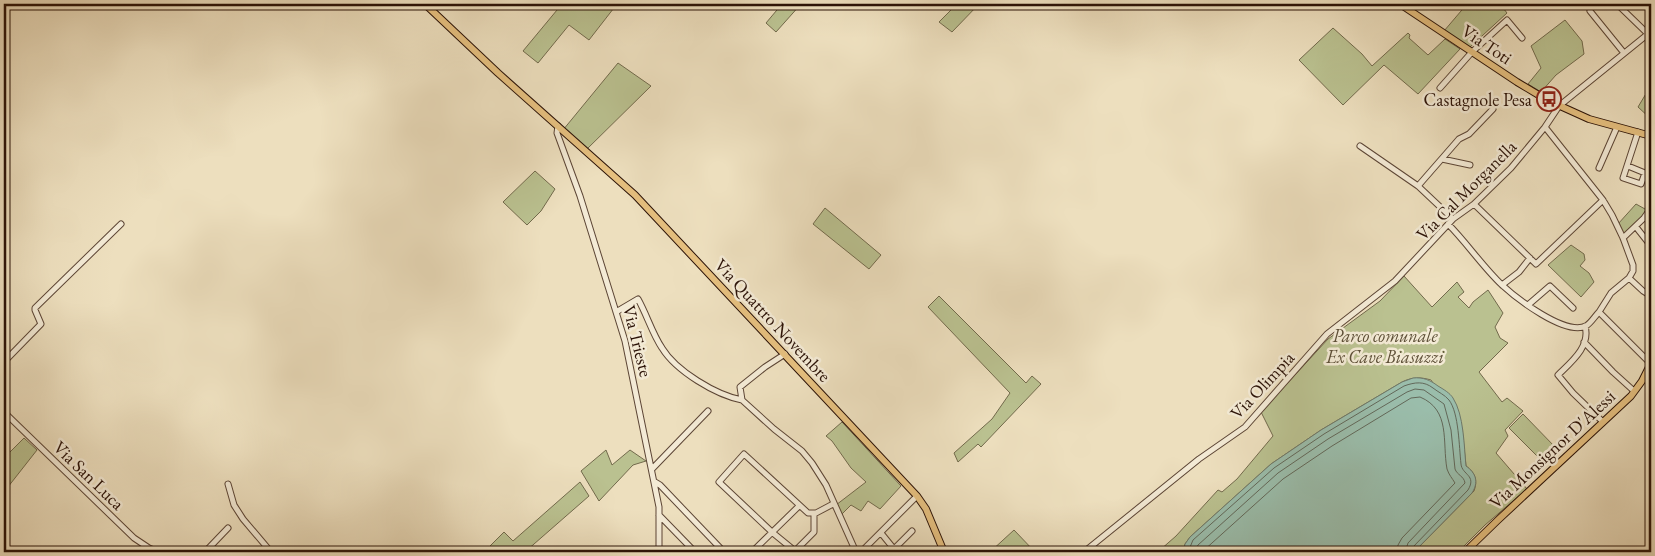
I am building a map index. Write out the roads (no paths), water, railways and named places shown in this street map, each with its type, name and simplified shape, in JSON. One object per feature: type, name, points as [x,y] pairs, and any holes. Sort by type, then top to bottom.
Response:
[{"type":"main road","points":[[425,4],[558,126]]},
{"type":"main road","name":"Via Toti","points":[[1400,4],[1526,88],[1559,106],[1589,118],[1651,136]]},
{"type":"main road","name":"Via Quattro Novembre","points":[[558,126],[635,195],[917,496],[926,509],[944,552]]},
{"type":"main road","name":"Via Monsignor D'Alessi","points":[[1465,552],[1634,391],[1651,363]]},
{"type":"street","points":[[1617,4],[1650,33]]},
{"type":"street","points":[[1590,11],[1624,53]]},
{"type":"street","points":[[1440,88],[1472,52],[1507,20],[1522,38]]},
{"type":"street","name":"Via Cal Morganella","points":[[1407,268],[1453,219],[1474,204],[1511,168],[1545,128],[1559,106],[1650,33]]},
{"type":"street","points":[[1418,186],[1459,139],[1469,134],[1494,109]]},
{"type":"street","name":"Via Trieste","points":[[558,126],[556,131],[625,341],[655,482],[659,515],[659,552]]},
{"type":"street","points":[[1599,168],[1617,127]]},
{"type":"street","points":[[1448,224],[1502,285],[1528,305],[1544,316],[1561,324],[1576,327],[1585,326],[1599,312],[1611,293],[1629,278],[1633,271],[1633,265],[1623,238],[1603,200],[1545,128]]},
{"type":"street","points":[[561,143],[564,132]]},
{"type":"street","points":[[1628,166],[1638,132]]},
{"type":"street","points":[[1360,146],[1418,186],[1453,219]]},
{"type":"street","points":[[1442,159],[1470,165]]},
{"type":"street","points":[[1474,204],[1536,264],[1603,200]]},
{"type":"street","points":[[1623,238],[1636,227],[1651,208]]},
{"type":"street","points":[[4,362],[41,324],[35,308],[121,224]]},
{"type":"street","points":[[1636,227],[1651,246]]},
{"type":"street","points":[[1502,285],[1519,272],[1530,258]]},
{"type":"street","name":"Via Olimpia","points":[[1084,552],[1199,459],[1245,427],[1328,334],[1395,281],[1407,268]]},
{"type":"street","points":[[1629,278],[1651,296]]},
{"type":"street","points":[[1528,305],[1550,286],[1573,308]]},
{"type":"street","points":[[616,312],[638,299],[661,346],[670,359],[703,384],[722,394],[742,400],[808,457],[826,485],[856,552]]},
{"type":"street","points":[[1599,312],[1651,363]]},
{"type":"street","points":[[1585,326],[1587,332],[1577,357],[1558,375],[1603,422]]},
{"type":"street","points":[[1584,342],[1612,372],[1634,391]]},
{"type":"street","points":[[742,400],[740,388],[765,367],[785,354]]},
{"type":"street","points":[[652,469],[708,411]]},
{"type":"street","name":"Via San Luca","points":[[4,412],[129,533],[149,548],[158,552]]},
{"type":"street","points":[[814,514],[814,532],[795,551],[719,482],[744,454],[808,513],[814,514],[833,504]]},
{"type":"street","points":[[655,482],[724,552]]},
{"type":"street","points":[[228,484],[234,505],[243,519],[271,552]]},
{"type":"street","points":[[861,552],[917,496]]},
{"type":"street","points":[[752,552],[799,506]]},
{"type":"street","points":[[659,515],[694,552]]},
{"type":"street","points":[[205,552],[228,528]]},
{"type":"street","points":[[880,533],[892,551],[912,531]]},
{"type":"water","points":[[1413,378],[1429,381],[1446,391],[1453,398],[1457,405],[1461,422],[1466,466],[1474,475],[1476,481],[1472,493],[1414,552],[1183,552],[1185,544],[1190,537],[1271,464],[1321,430],[1402,382]]},
{"type":"place","name":"Castagnole Pesa","points":[[1549,99]]},
{"type":"park label","name":"Parco comunale Ex Cave Biasuzzi","points":[[1385,345]]}]
